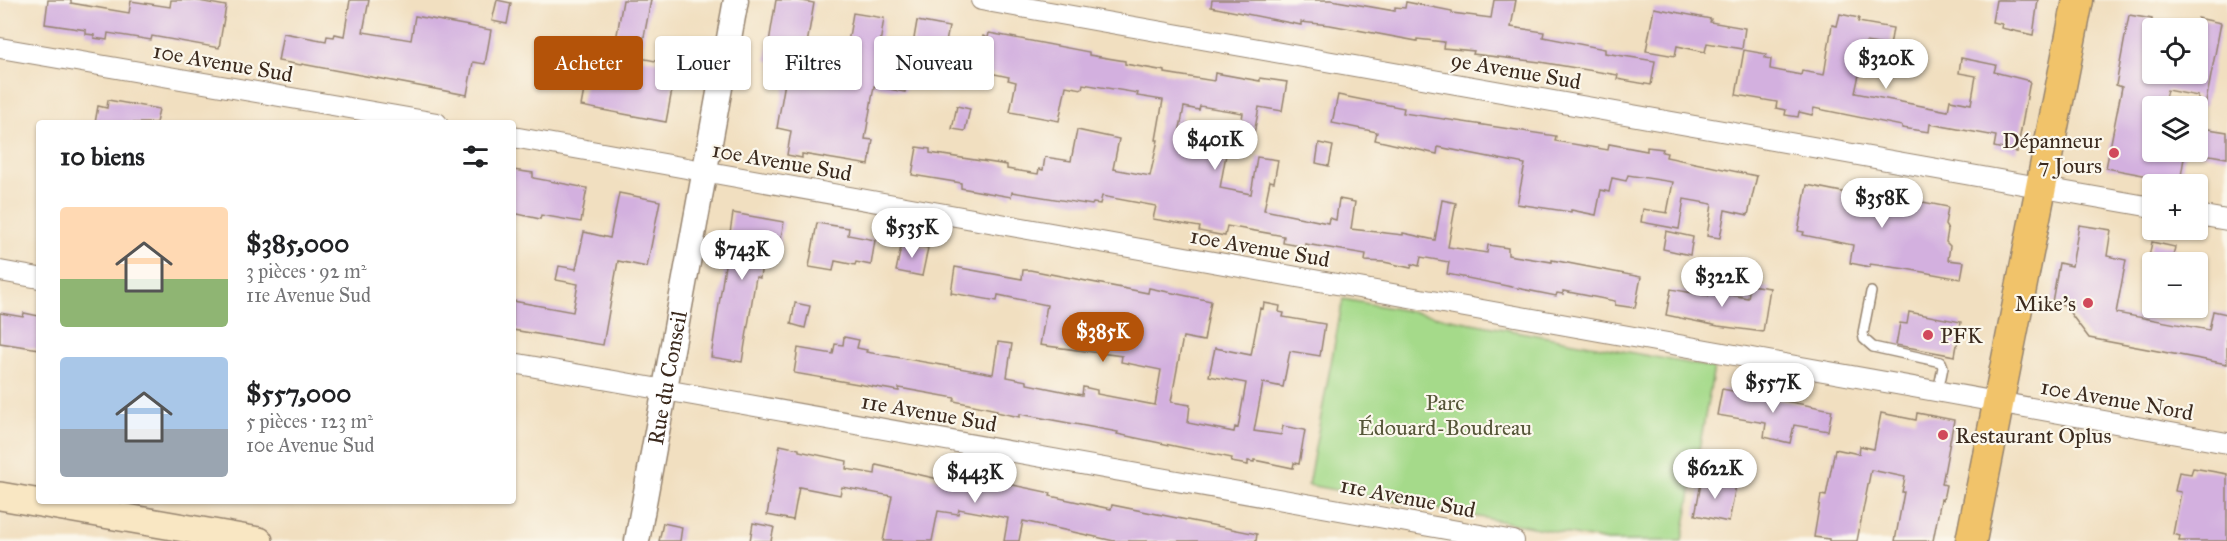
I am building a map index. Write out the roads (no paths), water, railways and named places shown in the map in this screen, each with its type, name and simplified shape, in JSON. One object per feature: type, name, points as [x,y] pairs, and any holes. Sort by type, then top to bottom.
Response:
[{"type":"main road","points":[[1971,541],[2078,0]]},
{"type":"main road","points":[[0,496],[36,502]]},
{"type":"main road","points":[[46,504],[259,541]]},
{"type":"street","name":"Rue du Conseil","points":[[636,541],[736,0]]},
{"type":"street","name":"9e Avenue Sud","points":[[981,0],[2142,205]]},
{"type":"street","name":"10e Avenue Sud","points":[[0,48],[420,120]]},
{"type":"street","name":"10e Avenue Sud","points":[[516,138],[1999,403]]},
{"type":"street","points":[[2208,217],[2227,220]]},
{"type":"street","points":[[0,271],[36,277]]},
{"type":"street","name":"11e Avenue Sud","points":[[516,364],[1318,504],[1515,541]]},
{"type":"street","name":"10e Avenue Nord","points":[[1999,403],[2227,444]]},
{"type":"lane","points":[[1871,292],[1863,333],[1864,339],[1873,347],[1941,362],[1943,367],[1938,392]]},
{"type":"place","name":"Dépanneur 7 Jours","points":[[2114,153]]},
{"type":"place","name":"Mike's","points":[[2088,303]]},
{"type":"place","name":"PFK","points":[[1928,335]]},
{"type":"place","name":"Restaurant Oplus","points":[[1943,435]]},
{"type":"park label","name":"Parc Édouard-Boudreau","points":[[1445,414]]}]
